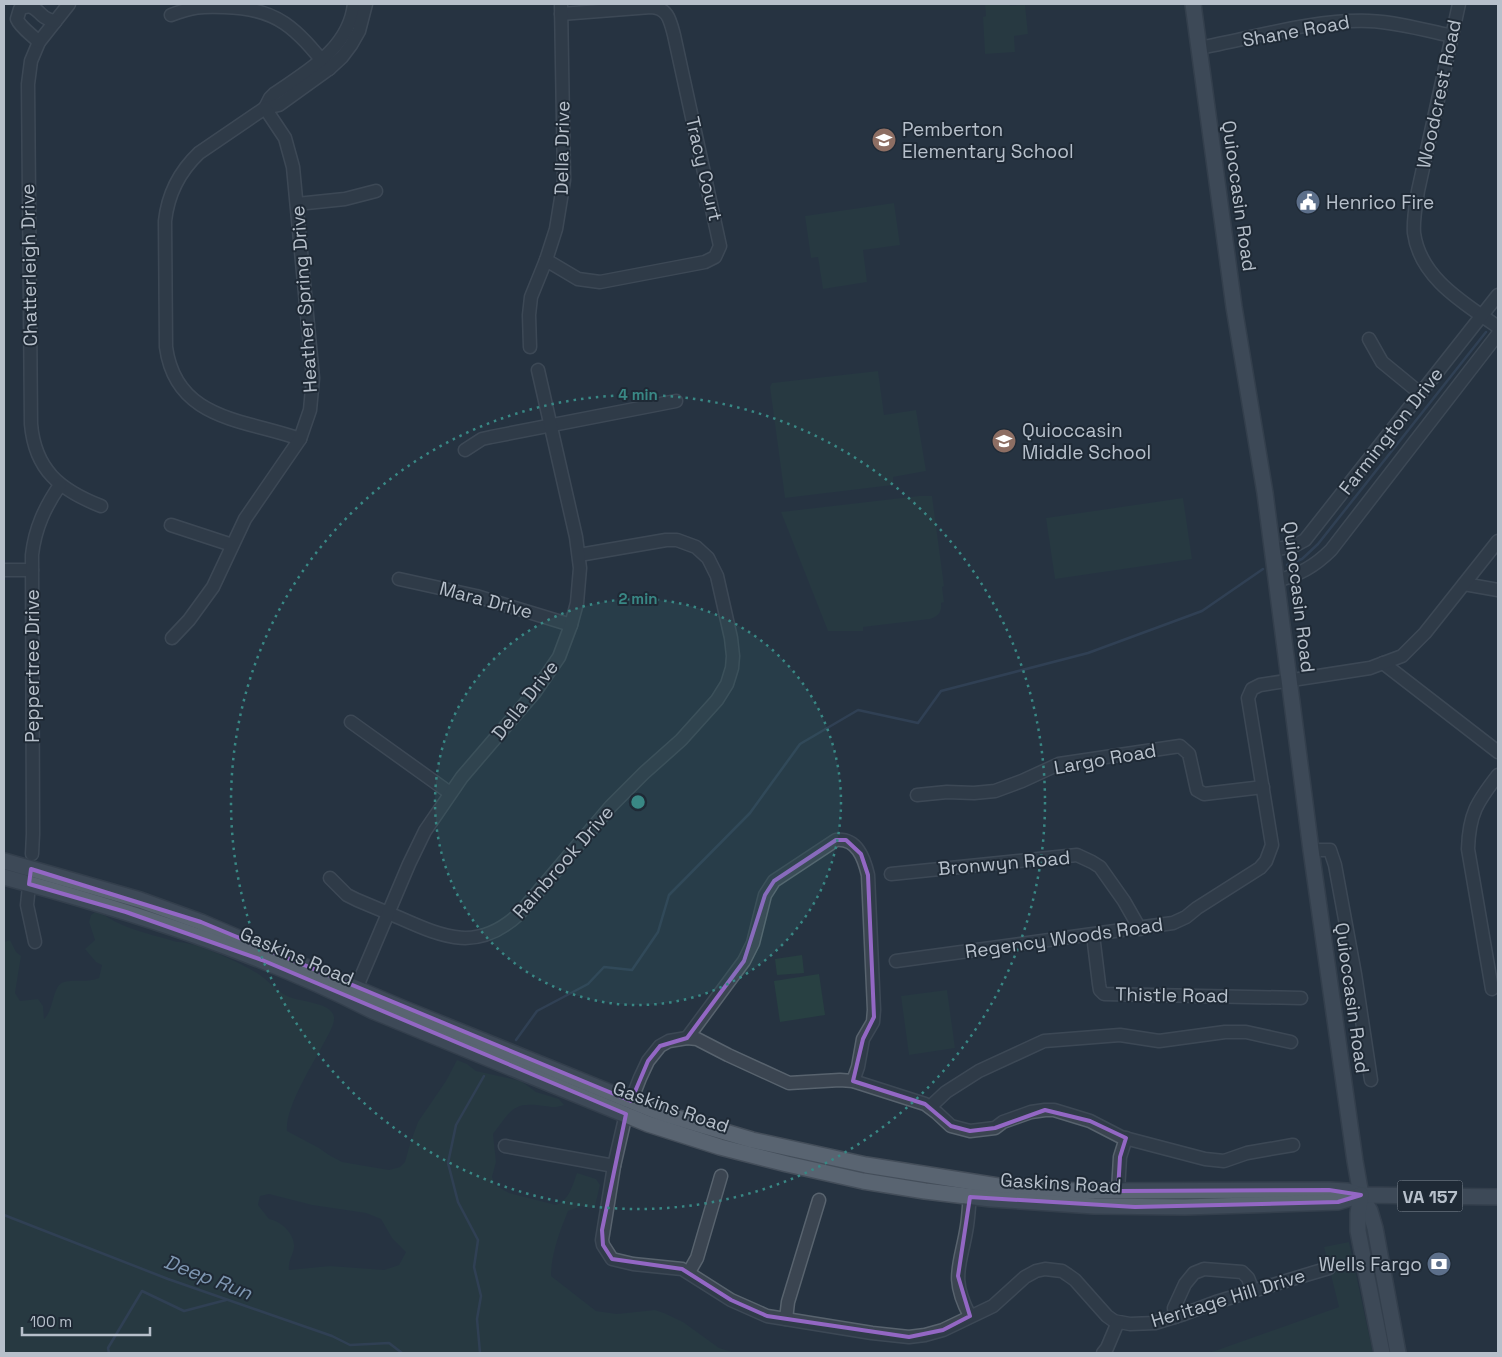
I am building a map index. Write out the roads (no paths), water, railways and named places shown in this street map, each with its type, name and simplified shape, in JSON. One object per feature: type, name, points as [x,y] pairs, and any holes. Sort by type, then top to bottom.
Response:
[{"type":"main road","name":"Quioccasin Road","points":[[1193,4],[1234,307],[1259,451],[1330,992],[1361,1195],[1358,1231],[1382,1353]]},
{"type":"main road","name":"Gaskins Road","points":[[4,861],[165,909],[233,934],[354,993],[402,1008],[628,1108],[661,1113],[699,1126],[752,1140],[1033,1203],[1135,1207],[1338,1202],[1361,1195]]},
{"type":"main road","name":"Gaskins Road","points":[[4,877],[31,869]]},
{"type":"main road","name":"Gaskins Road","points":[[970,1189],[998,1186],[1044,1190],[1118,1192],[1329,1190],[1347,1191],[1361,1195],[1498,1197]]},
{"type":"main road","name":"Quioccasin Road","points":[[1361,1195],[1370,1211],[1374,1228],[1398,1353]]},
{"type":"street","name":"Chatterleigh Drive","points":[[69,4],[39,42],[31,61],[28,84],[30,424],[38,456],[47,470],[60,484],[100,506]]},
{"type":"street","points":[[325,65],[349,24],[354,4]]},
{"type":"street","points":[[300,439],[276,430],[220,415],[204,408],[188,396],[178,382],[170,366],[166,346],[166,209],[172,189],[182,172],[199,153],[265,108],[274,94],[325,65],[342,58],[359,31],[366,4]]},
{"type":"street","name":"Woodcrest Road","points":[[1459,4],[1418,191],[1414,232],[1420,254],[1434,276],[1447,289],[1498,327]]},
{"type":"street","points":[[39,42],[19,25],[17,19],[20,9],[32,6],[45,17],[55,22]]},
{"type":"street","points":[[172,15],[194,7],[210,6],[237,7],[265,12],[295,30],[325,65]]},
{"type":"street","name":"Tracy Court","points":[[546,260],[578,279],[600,282],[705,262],[715,257],[720,246],[676,44],[670,19],[666,13],[656,7],[561,9]]},
{"type":"street","name":"Della Drive","points":[[530,347],[529,315],[531,297],[558,224],[564,180],[561,9]]},
{"type":"street","name":"Shane Road","points":[[1199,48],[1310,26],[1358,20],[1387,22],[1452,36]]},
{"type":"street","name":"Heather Spring Drive","points":[[172,638],[189,620],[213,587],[232,545],[250,512],[300,439],[310,410],[313,378],[297,204],[290,152],[278,125],[265,108]]},
{"type":"street","points":[[297,204],[345,199],[376,191]]},
{"type":"street","name":"Farmington Drive","points":[[1272,550],[1294,546],[1305,540],[1498,295]]},
{"type":"street","name":"Farmington Drive","points":[[1276,581],[1290,578],[1307,570],[1331,550],[1498,334]]},
{"type":"street","points":[[1369,339],[1382,362],[1421,394]]},
{"type":"street","name":"Della Drive","points":[[354,993],[419,842],[450,793],[546,676],[559,657],[571,625],[579,588],[579,554],[538,370]]},
{"type":"street","points":[[465,450],[482,439],[676,401]]},
{"type":"street","name":"Peppertree Drive","points":[[34,942],[27,905],[34,834],[33,545],[37,528],[47,503],[60,484]]},
{"type":"street","points":[[172,525],[232,545]]},
{"type":"street","name":"Rainbrook Drive","points":[[330,878],[347,895],[430,932],[447,937],[476,938],[503,927],[519,914],[611,806],[681,740],[722,694],[732,668],[733,647],[717,576],[712,564],[704,553],[685,542],[666,540],[579,554]]},
{"type":"street","name":"Regency Woods Road","points":[[896,961],[1163,926],[1179,921],[1255,872],[1266,861],[1272,845],[1248,696],[1255,686],[1370,668],[1402,656],[1425,633],[1498,540]]},
{"type":"street","points":[[4,570],[32,570]]},
{"type":"street","name":"Mara Drive","points":[[399,579],[476,596],[571,625]]},
{"type":"street","points":[[1464,584],[1498,590]]},
{"type":"street","points":[[1384,663],[1498,752]]},
{"type":"street","points":[[351,722],[450,793]]},
{"type":"street","name":"Largo Road","points":[[917,795],[947,792],[974,794],[995,791],[1059,764],[1180,746],[1189,754],[1197,790],[1204,794],[1263,786]]},
{"type":"street","points":[[1492,989],[1468,848],[1468,828],[1473,811],[1498,775]]},
{"type":"street","points":[[687,1038],[744,961],[753,943],[765,895],[774,881],[836,840],[846,840],[861,854],[868,875],[874,1010],[873,1022],[863,1039],[858,1067],[853,1081]]},
{"type":"street","points":[[1311,850],[1330,850],[1335,865],[1355,974],[1371,1080]]},
{"type":"street","name":"Bronwyn Road","points":[[891,874],[1077,855],[1100,867],[1124,900],[1140,929]]},
{"type":"street","name":"Thistle Road","points":[[1093,935],[1100,990],[1104,994],[1301,998]]},
{"type":"street","points":[[930,1107],[946,1092],[979,1071],[1044,1041],[1120,1035],[1159,1041],[1225,1032],[1246,1032],[1291,1042]]},
{"type":"street","points":[[1103,1353],[1118,1322],[1107,1316],[1075,1280],[1062,1271],[1053,1269],[1036,1271],[1025,1277],[993,1306],[944,1330],[909,1337],[767,1316],[731,1300],[682,1269],[634,1264],[612,1259],[602,1240],[614,1166],[628,1108],[648,1061],[660,1046],[669,1041],[687,1038],[697,1039],[789,1083],[853,1081],[925,1104],[951,1126],[970,1132],[995,1128],[1004,1122],[1031,1112],[1054,1110],[1090,1121],[1126,1138],[1205,1159],[1224,1161],[1247,1153],[1293,1146]]},
{"type":"street","points":[[1118,1192],[1120,1157],[1126,1138]]},
{"type":"street","points":[[505,1146],[614,1166]]},
{"type":"street","points":[[689,1272],[697,1258],[721,1176]]},
{"type":"street","points":[[970,1189],[967,1227],[958,1263],[958,1285],[964,1305],[970,1316]]},
{"type":"street","points":[[786,1319],[788,1302],[819,1200]]},
{"type":"street","name":"Heritage Hill Drive","points":[[1118,1322],[1130,1324],[1154,1323],[1253,1290],[1329,1268]]},
{"type":"street","points":[[1176,1317],[1174,1308],[1185,1284],[1194,1273],[1204,1269],[1242,1272],[1248,1278],[1253,1290]]},
{"type":"waterway","points":[[1287,565],[1302,559],[1318,544],[1486,332]]},
{"type":"waterway","points":[[516,1040],[537,1011],[588,984],[604,967],[632,970],[658,932],[669,895],[750,813],[800,744],[858,710],[918,723],[941,691],[1088,653],[1202,611],[1263,569]]},
{"type":"waterway","points":[[480,1353],[477,1319],[481,1296],[474,1267],[478,1240],[458,1202],[448,1163],[456,1125],[484,1076]]},
{"type":"waterway","name":"Deep Run","points":[[4,1215],[168,1279],[332,1336],[350,1345],[389,1343],[402,1353]]},
{"type":"waterway","points":[[109,1353],[108,1348],[142,1291],[184,1311],[226,1300]]},
{"type":"place","name":"Pemberton Elementary School","points":[[884,140]]},
{"type":"place","name":"Henrico Fire","points":[[1308,202]]},
{"type":"place","name":"Quioccasin Middle School","points":[[1004,441]]},
{"type":"place","name":"Wells Fargo","points":[[1439,1264]]}]
